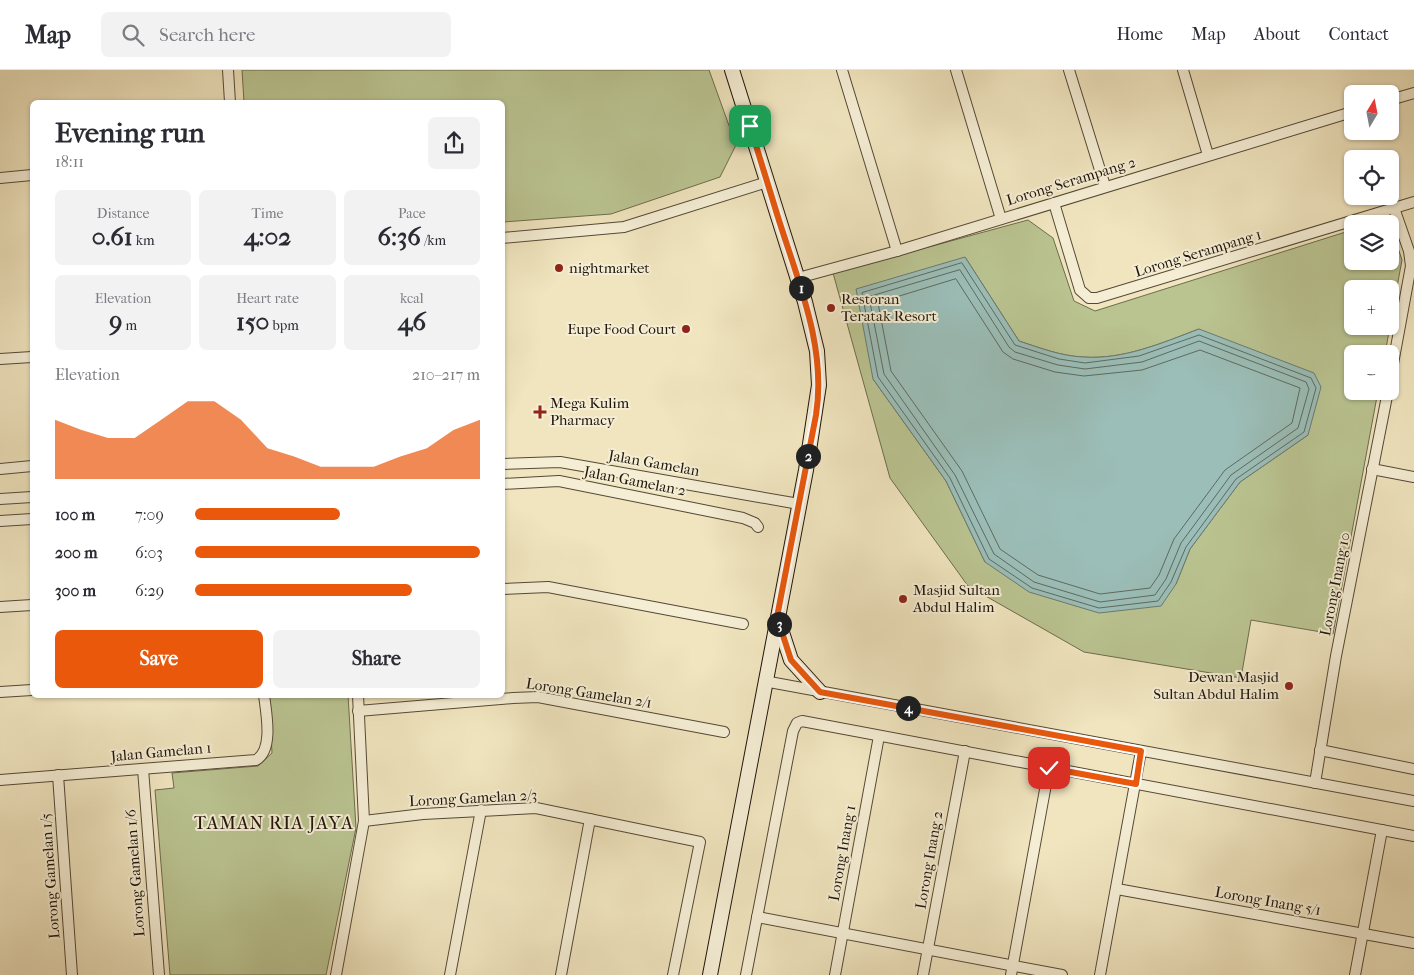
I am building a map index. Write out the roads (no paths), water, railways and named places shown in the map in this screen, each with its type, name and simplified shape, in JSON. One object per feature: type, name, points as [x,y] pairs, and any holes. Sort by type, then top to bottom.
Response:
[{"type":"main road","points":[[710,975],[764,681],[799,504],[819,385],[817,351],[798,278],[732,70]]},
{"type":"main road","points":[[777,617],[791,660],[820,692]]},
{"type":"street","points":[[228,70],[230,100]]},
{"type":"street","points":[[842,70],[897,251]]},
{"type":"street","points":[[956,70],[1001,219]]},
{"type":"street","points":[[1070,70],[1106,186]]},
{"type":"street","points":[[1183,70],[1208,155]]},
{"type":"street","points":[[1399,97],[1414,93]]},
{"type":"street","name":"Lorong Serampang 2","points":[[798,278],[897,251],[1344,114]]},
{"type":"street","points":[[0,178],[30,175]]},
{"type":"street","points":[[505,238],[624,227],[767,182]]},
{"type":"street","name":"Lorong Serampang 1","points":[[1054,203],[1080,290],[1089,298],[1106,297],[1414,202]]},
{"type":"street","points":[[1394,208],[1409,251],[1411,266],[1396,345]]},
{"type":"street","points":[[0,359],[30,357]]},
{"type":"street","name":"Lorong Inang 10","points":[[1315,783],[1386,400]]},
{"type":"street","name":"Jalan Gamelan","points":[[505,464],[560,462],[799,504]]},
{"type":"street","points":[[0,469],[30,466]]},
{"type":"street","points":[[1372,469],[1414,477]]},
{"type":"street","name":"Jalan Gamelan 2","points":[[505,484],[559,481],[743,518],[755,523],[758,528]]},
{"type":"street","points":[[0,500],[30,497]]},
{"type":"street","points":[[0,521],[30,519]]},
{"type":"street","points":[[505,589],[548,587],[743,624]]},
{"type":"street","points":[[0,607],[30,605]]},
{"type":"street","points":[[764,681],[1414,801]]},
{"type":"street","points":[[0,692],[30,690]]},
{"type":"street","name":"Lorong Gamelan 2/1","points":[[358,711],[526,697],[724,732]]},
{"type":"street","name":"Jalan Gamelan 1","points":[[0,780],[256,760],[260,757],[266,740],[264,698]]},
{"type":"street","points":[[336,975],[364,821],[358,698]]},
{"type":"street","points":[[746,975],[794,726],[802,721],[1414,836]]},
{"type":"street","name":"Lorong Inang 1","points":[[835,975],[879,736]]},
{"type":"street","points":[[1320,750],[1414,769]]},
{"type":"street","name":"Lorong Inang 2","points":[[924,975],[965,751]]},
{"type":"street","points":[[1100,975],[1141,751]]},
{"type":"street","points":[[1012,970],[1049,768]]},
{"type":"street","name":"Lorong Gamelan 1/6","points":[[143,769],[159,975]]},
{"type":"street","name":"Lorong Gamelan 1/5","points":[[58,775],[72,975]]},
{"type":"street","name":"Lorong Gamelan 2/3","points":[[364,821],[481,810],[536,808],[700,842],[673,975]]},
{"type":"street","points":[[450,975],[481,810]]},
{"type":"street","points":[[560,975],[590,819]]},
{"type":"street","points":[[1355,975],[1382,830]]},
{"type":"street","name":"Lorong Inang 5/1","points":[[1117,889],[1414,943]]},
{"type":"street","points":[[757,918],[928,949],[1012,970],[1062,975]]},
{"type":"water","points":[[965,257],[1019,341],[1075,356],[1113,356],[1171,340],[1199,329],[1314,373],[1321,387],[1308,435],[1240,482],[1190,549],[1176,584],[1161,606],[1099,613],[1029,592],[985,562],[946,481],[873,379],[856,289]]},
{"type":"place","name":"nightmarket","points":[[559,268]]},
{"type":"place","name":"Restoran Teratak Resort","points":[[831,308]]},
{"type":"place","name":"Eupe Food Court","points":[[686,329]]},
{"type":"place","name":"Mega Kulim Pharmacy","points":[[540,412]]},
{"type":"place","name":"Masjid Sultan Abdul Halim","points":[[903,599]]},
{"type":"place","name":"Dewan Masjid Sultan Abdul Halim","points":[[1289,686]]},
{"type":"district","name":"TAMAN RIA JAYA","points":[[274,823]]}]
